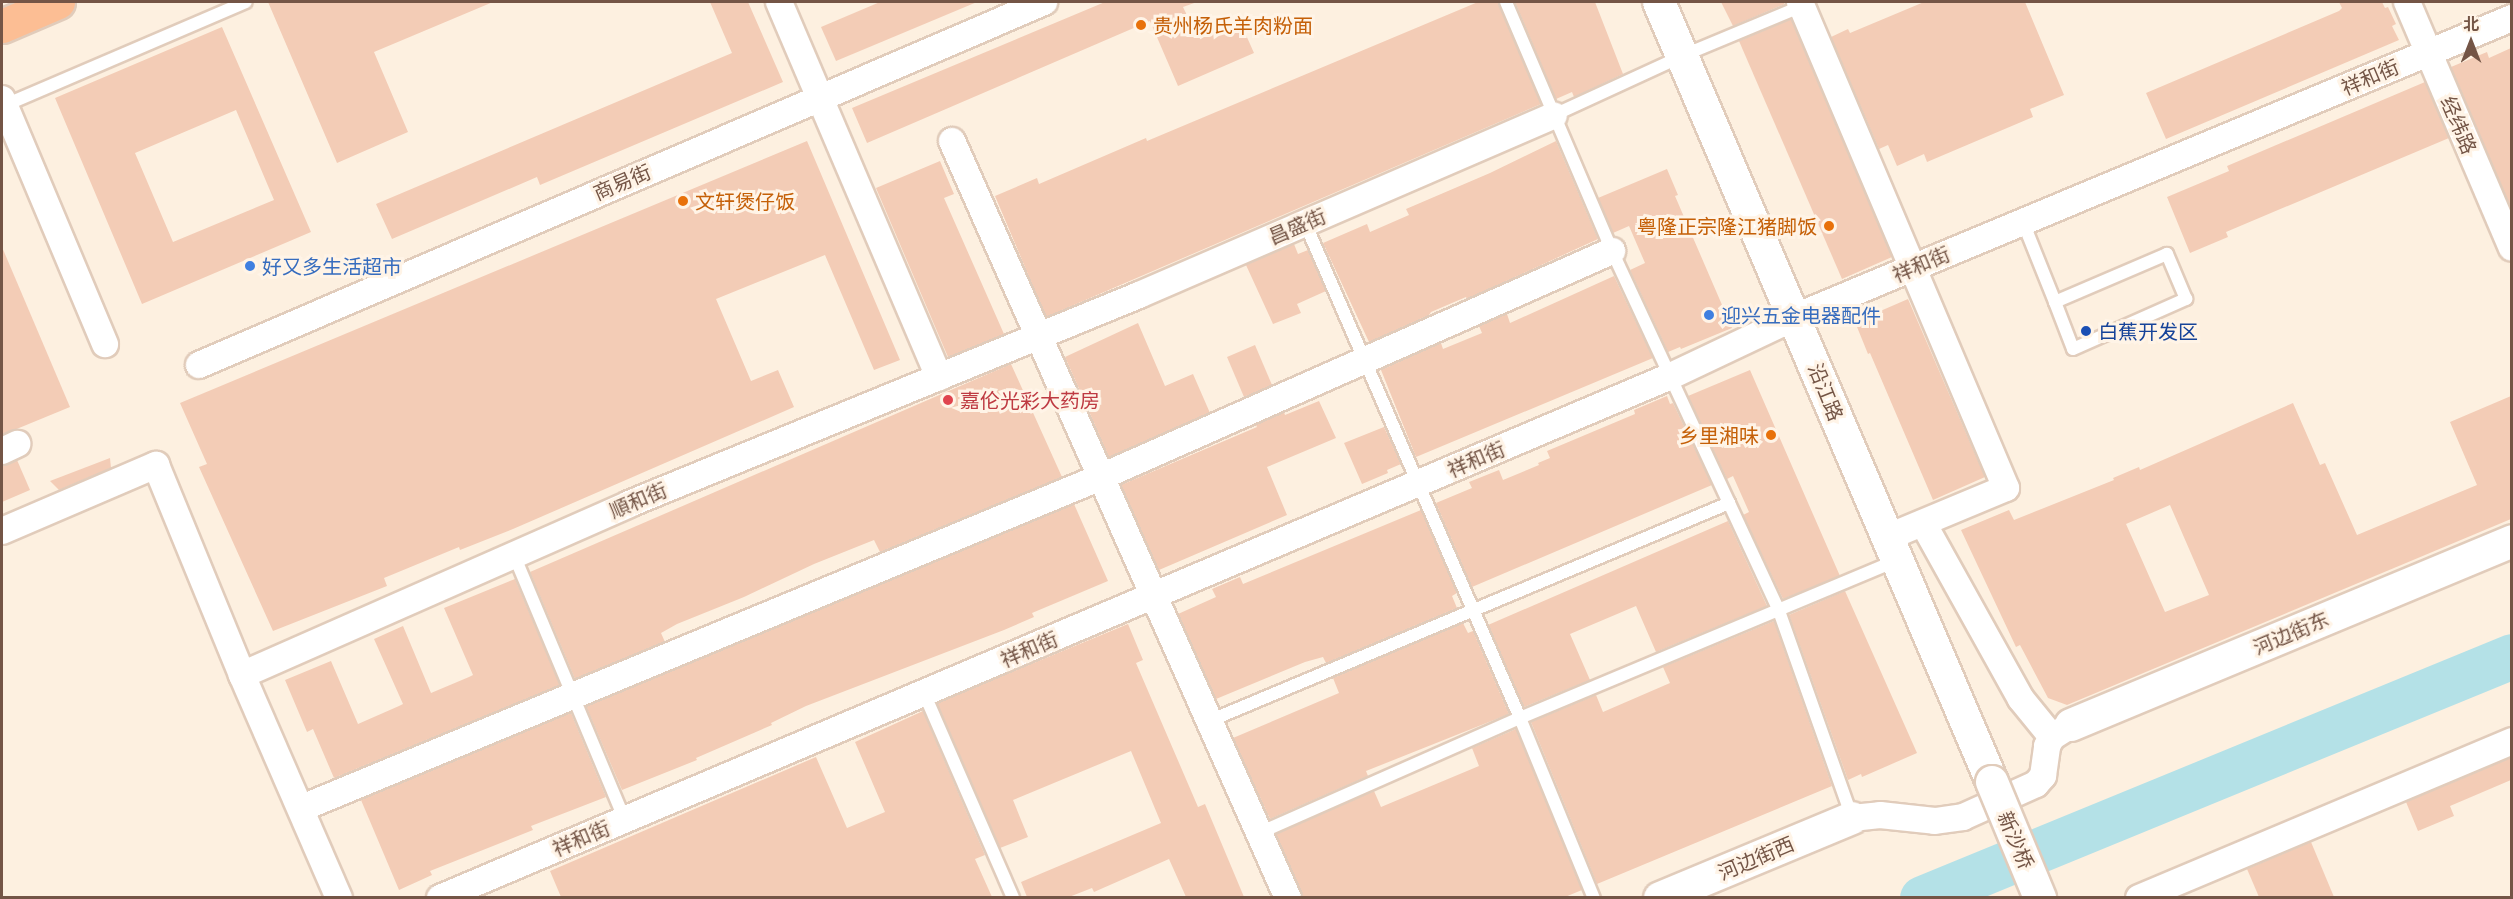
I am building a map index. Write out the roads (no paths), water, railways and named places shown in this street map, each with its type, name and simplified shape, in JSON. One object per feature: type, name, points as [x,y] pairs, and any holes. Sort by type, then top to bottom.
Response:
[{"type":"highway","points":[[2,26],[58,2]]},
{"type":"street","points":[[779,2],[939,377]]},
{"type":"street","name":"商易街","points":[[200,364],[1044,2]]},
{"type":"street","name":"沿江路","points":[[1659,2],[1992,782]]},
{"type":"street","name":"经纬路","points":[[2407,2],[2511,248]]},
{"type":"street","points":[[1801,4],[2006,488],[1923,523],[1891,550]]},
{"type":"street","name":"祥和街","points":[[440,897],[1671,376],[1795,317],[2511,18]]},
{"type":"street","points":[[2,103],[105,344]]},
{"type":"street","name":"昌盛街","points":[[1038,335],[1554,115]]},
{"type":"street","points":[[952,141],[1288,897]]},
{"type":"street","points":[[302,808],[1101,477],[1612,251]]},
{"type":"street","name":"順和街","points":[[242,675],[640,499],[1038,335]]},
{"type":"street","points":[[2,531],[156,465],[242,675],[339,897]]},
{"type":"street","points":[[1852,818],[1880,815],[1935,821],[1963,817],[2036,784],[2043,776],[2047,746],[2061,731],[2021,699],[1923,523]]},
{"type":"street","name":"河边街东","points":[[2061,731],[2511,541]]},
{"type":"street","points":[[2139,897],[2511,741]]},
{"type":"street","name":"新沙桥","points":[[1992,782],[2040,897]]},
{"type":"street","name":"河边街西","points":[[1660,897],[1852,818]]},
{"type":"lane","points":[[2,103],[246,2]]},
{"type":"lane","points":[[1506,2],[1612,251],[1779,611],[1852,818]]},
{"type":"lane","points":[[1554,115],[1801,4]]},
{"type":"lane","points":[[2023,222],[2073,349],[2186,299],[2167,254],[2055,302]]},
{"type":"lane","points":[[1305,223],[1520,718],[1594,897]]},
{"type":"lane","points":[[1209,721],[1729,502]]},
{"type":"lane","points":[[1259,833],[1520,718],[1779,611],[1891,550]]},
{"type":"lane","points":[[514,555],[625,820]]},
{"type":"lane","points":[[924,693],[1013,897]]},
{"type":"waterway","points":[[1922,898],[2512,656]]},
{"type":"place","name":"贵州杨氏羊肉粉面","points":[[1141,25]]},
{"type":"place","name":"文轩煲仔饭","points":[[683,201]]},
{"type":"place","name":"粤隆正宗隆江猪脚饭","points":[[1829,226]]},
{"type":"place","name":"好又多生活超市","points":[[250,266]]},
{"type":"place","name":"迎兴五金电器配件","points":[[1709,315]]},
{"type":"place","name":"白蕉开发区","points":[[2086,331]]},
{"type":"place","name":"嘉伦光彩大药房","points":[[948,400]]},
{"type":"place","name":"乡里湘味","points":[[1771,435]]}]
